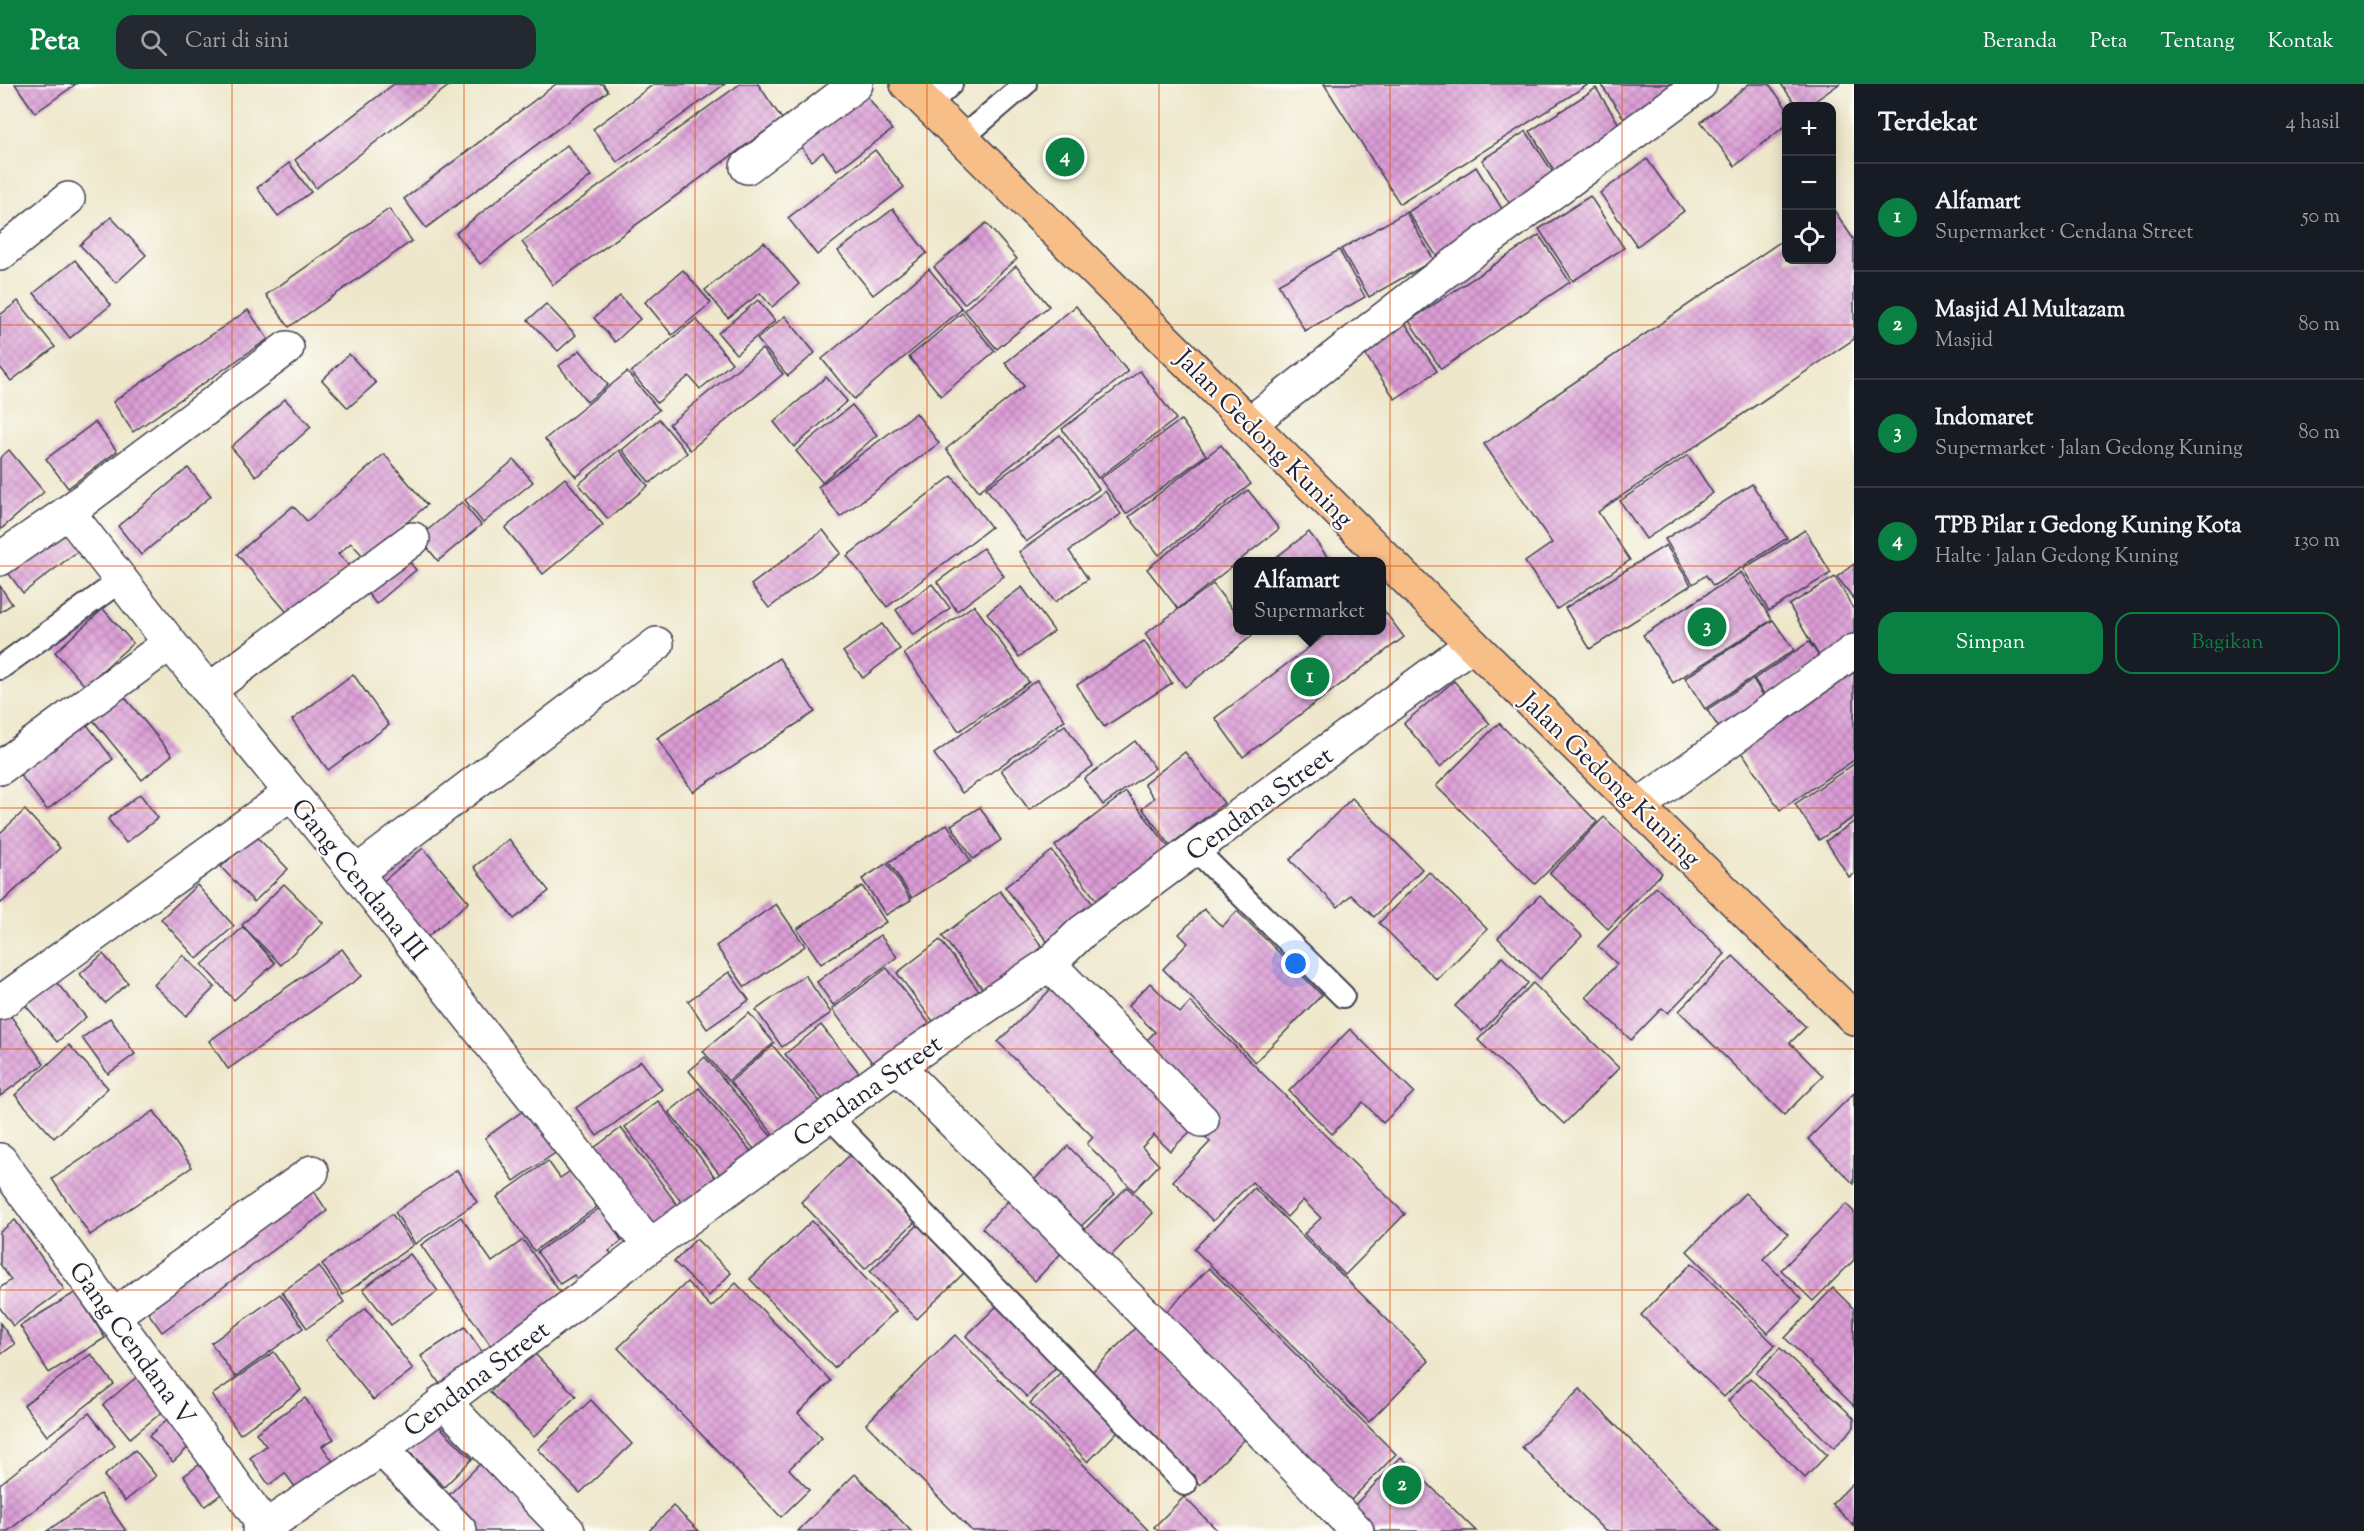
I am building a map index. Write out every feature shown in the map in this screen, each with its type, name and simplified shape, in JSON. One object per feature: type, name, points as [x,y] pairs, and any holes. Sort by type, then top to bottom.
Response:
[{"type":"main road","name":"Jalan Gedong Kuning","points":[[928,91],[963,137],[1385,557]]},
{"type":"main road","name":"Jalan Gedong Kuning","points":[[1386,558],[1854,1018]]},
{"type":"street","points":[[747,167],[856,84]]},
{"type":"street","points":[[1250,423],[1439,276],[1700,84]]},
{"type":"street","points":[[0,254],[68,199]]},
{"type":"street","points":[[0,559],[68,512],[287,348]]},
{"type":"street","name":"Gang Cendana III","points":[[68,512],[650,1246]]},
{"type":"street","points":[[208,691],[413,539]]},
{"type":"street","points":[[0,768],[170,643]]},
{"type":"street","points":[[356,873],[657,644]]},
{"type":"street","name":"Cendana Street","points":[[262,1529],[382,1449],[650,1246],[897,1066],[1049,964],[1082,933],[1472,644]]},
{"type":"street","points":[[1638,806],[1854,651]]},
{"type":"street","points":[[0,1003],[291,793]]},
{"type":"street","points":[[1049,964],[1202,1120]]},
{"type":"street","points":[[897,1066],[1217,1386],[1357,1531]]},
{"type":"street","name":"Gang Cendana V","points":[[0,1160],[113,1316],[262,1529]]},
{"type":"street","points":[[113,1316],[312,1172]]},
{"type":"street","points":[[443,1401],[568,1531]]},
{"type":"street","points":[[382,1449],[460,1531]]},
{"type":"lane","points":[[963,137],[1025,84]]},
{"type":"lane","points":[[0,668],[121,580]]},
{"type":"lane","points":[[1195,849],[1343,996]]},
{"type":"lane","points":[[829,1116],[1185,1484]]},
{"type":"building","points":[[15,84],[76,84],[35,113]]},
{"type":"building","points":[[394,84],[451,84],[316,188],[295,160]]},
{"type":"building","points":[[556,84],[603,84],[608,91],[426,228],[404,199]]},
{"type":"building","points":[[654,84],[725,84],[617,162],[593,129]]},
{"type":"building","points":[[740,84],[758,84],[782,119],[553,285],[522,242]]},
{"type":"building","points":[[1324,84],[1589,84],[1400,204]]},
{"type":"building","points":[[1605,84],[1687,84],[1627,123],[1602,86]]},
{"type":"building","points":[[1749,84],[1769,84],[1782,102],[1782,128],[1735,166],[1701,122]]},
{"type":"building","points":[[1781,84],[1839,84],[1814,102],[1794,102]]},
{"type":"building","points":[[1596,88],[1624,132],[1557,175],[1530,131]]},
{"type":"building","points":[[865,93],[892,130],[837,170],[823,152],[812,161],[798,143]]},
{"type":"building","points":[[1526,131],[1556,177],[1511,206],[1482,160]]},
{"type":"building","points":[[567,145],[591,176],[480,264],[456,233]]},
{"type":"building","points":[[875,150],[904,187],[817,255],[788,218]]},
{"type":"building","points":[[1647,159],[1684,211],[1637,246],[1600,193]]},
{"type":"building","points":[[289,163],[311,192],[278,216],[257,188]]},
{"type":"building","points":[[1476,167],[1504,212],[1437,257],[1408,212]]},
{"type":"building","points":[[1590,196],[1624,248],[1573,281],[1539,229]]},
{"type":"building","points":[[389,209],[412,241],[289,327],[266,295]]},
{"type":"building","points":[[893,209],[927,253],[873,295],[838,251]]},
{"type":"building","points":[[1406,212],[1434,260],[1369,297],[1341,249]]},
{"type":"building","points":[[1836,213],[1854,240],[1854,339],[1598,512],[1630,560],[1557,609],[1525,562],[1552,543],[1484,444],[1782,241],[1782,264],[1836,264]]},
{"type":"building","points":[[111,217],[146,255],[116,283],[80,245]]},
{"type":"building","points":[[986,223],[1017,259],[964,304],[934,267]]},
{"type":"building","points":[[1539,235],[1570,282],[1441,369],[1409,321]]},
{"type":"building","points":[[764,242],[799,284],[772,307],[760,293],[728,318],[705,290]]},
{"type":"building","points":[[1339,250],[1365,297],[1305,331],[1278,284]]},
{"type":"building","points":[[75,260],[111,305],[70,338],[34,293]]},
{"type":"building","points":[[1016,266],[1049,306],[997,349],[964,310]]},
{"type":"building","points":[[929,269],[962,309],[854,399],[822,359]]},
{"type":"building","points":[[683,270],[711,303],[672,335],[645,302]]},
{"type":"building","points":[[620,296],[640,319],[615,342],[594,318]]},
{"type":"building","points":[[758,300],[775,321],[736,354],[718,333]]},
{"type":"building","points":[[18,301],[55,347],[11,381],[0,367],[0,315]]},
{"type":"building","points":[[546,304],[576,335],[558,351],[528,320]]},
{"type":"building","points":[[1076,306],[1128,372],[979,491],[946,449],[1024,386],[1005,363]]},
{"type":"building","points":[[248,310],[268,339],[133,432],[113,402]]},
{"type":"building","points":[[962,313],[995,351],[941,396],[909,357]]},
{"type":"building","points":[[785,316],[815,353],[788,376],[757,339]]},
{"type":"building","points":[[696,319],[732,363],[700,389],[689,376],[657,403],[631,372]]},
{"type":"building","points":[[1405,323],[1437,371],[1395,399],[1363,351]]},
{"type":"building","points":[[762,349],[783,374],[690,450],[669,424]]},
{"type":"building","points":[[580,350],[608,385],[587,402],[559,366]]},
{"type":"building","points":[[349,354],[376,383],[348,408],[322,380]]},
{"type":"building","points":[[1140,371],[1176,419],[1098,478],[1062,429]]},
{"type":"building","points":[[627,372],[659,410],[576,477],[545,439]]},
{"type":"building","points":[[826,377],[847,401],[794,447],[774,422]]},
{"type":"building","points":[[285,399],[311,427],[256,476],[231,447]]},
{"type":"building","points":[[852,405],[877,435],[822,482],[796,451]]},
{"type":"building","points":[[916,413],[939,443],[840,517],[818,487]]},
{"type":"building","points":[[659,419],[687,453],[650,483],[622,450]]},
{"type":"building","points":[[1181,420],[1206,455],[1126,514],[1100,479]]},
{"type":"building","points":[[95,422],[117,451],[68,488],[46,459]]},
{"type":"building","points":[[1060,435],[1099,489],[1026,542],[986,488]]},
{"type":"building","points":[[1221,445],[1251,484],[1159,555],[1129,517]]},
{"type":"building","points":[[9,450],[44,492],[0,530],[0,458]]},
{"type":"building","points":[[619,450],[648,486],[608,519],[579,484]]},
{"type":"building","points":[[384,454],[427,505],[365,558],[351,543],[338,554],[350,567],[291,617],[237,554],[293,506],[307,521]]},
{"type":"building","points":[[1688,455],[1713,493],[1646,539],[1620,501]]},
{"type":"building","points":[[514,460],[533,482],[483,523],[465,500]]},
{"type":"building","points":[[188,468],[211,496],[141,555],[118,526]]},
{"type":"building","points":[[952,476],[991,527],[887,607],[847,556]]},
{"type":"building","points":[[565,478],[603,525],[543,574],[505,528]]},
{"type":"building","points":[[1752,484],[1787,538],[1713,586],[1706,575],[1693,584],[1665,539]]},
{"type":"building","points":[[1248,490],[1279,529],[1244,557],[1233,557],[1233,565],[1178,609],[1147,569]]},
{"type":"building","points":[[1105,491],[1121,514],[1069,551],[1088,579],[1055,602],[1019,552]]},
{"type":"building","points":[[462,502],[481,525],[438,561],[419,537]]},
{"type":"building","points":[[65,525],[82,548],[23,593],[6,570]]},
{"type":"building","points":[[823,530],[841,553],[769,608],[751,585]]},
{"type":"building","points":[[1805,530],[1831,573],[1769,611],[1743,569]]},
{"type":"building","points":[[1309,532],[1327,557],[1276,557]]},
{"type":"building","points":[[1666,545],[1691,585],[1590,649],[1565,608]]},
{"type":"building","points":[[983,548],[1004,576],[957,611],[937,582]]},
{"type":"building","points":[[400,550],[416,570],[376,604],[360,583]]},
{"type":"building","points":[[1854,564],[1854,599],[1837,577]]},
{"type":"building","points":[[1741,572],[1772,620],[1673,683],[1643,635]]},
{"type":"building","points":[[1835,577],[1854,610],[1854,639],[1766,697],[1754,679],[1809,642],[1819,656],[1789,605]]},
{"type":"building","points":[[932,584],[950,608],[913,635],[896,610]]},
{"type":"building","points":[[1213,584],[1233,610],[1233,635],[1252,636],[1185,687],[1145,634]]},
{"type":"building","points":[[0,586],[12,604],[0,612]]},
{"type":"building","points":[[1022,587],[1054,631],[1019,657],[987,613]]},
{"type":"building","points":[[974,605],[1029,682],[959,731],[904,654]]},
{"type":"building","points":[[103,609],[133,643],[85,686],[55,652]]},
{"type":"building","points":[[1386,613],[1404,637],[1243,757],[1215,718],[1325,635],[1386,635]]},
{"type":"building","points":[[1773,620],[1794,650],[1705,709],[1685,678]]},
{"type":"building","points":[[882,624],[900,649],[863,678],[843,652]]},
{"type":"building","points":[[1144,641],[1172,683],[1104,727],[1077,685]]},
{"type":"building","points":[[779,658],[815,712],[693,792],[657,738]]},
{"type":"building","points":[[1854,668],[1854,760],[1780,810],[1738,746]]},
{"type":"building","points":[[353,674],[389,725],[328,770],[292,720]]},
{"type":"building","points":[[1753,679],[1766,700],[1721,731],[1707,710]]},
{"type":"building","points":[[1037,680],[1065,720],[962,793],[934,754]]},
{"type":"building","points":[[1454,681],[1490,724],[1440,767],[1404,723]]},
{"type":"building","points":[[123,695],[172,755],[142,780],[93,720]]},
{"type":"building","points":[[85,722],[113,759],[47,810],[18,772]]},
{"type":"building","points":[[1499,723],[1597,822],[1535,884],[1436,786]]},
{"type":"building","points":[[1065,725],[1093,766],[1029,810],[1001,770]]},
{"type":"building","points":[[1135,741],[1155,768],[1103,805],[1084,779]]},
{"type":"building","points":[[1185,752],[1224,803],[1170,845],[1142,808],[1154,798],[1144,784]]},
{"type":"building","points":[[1854,764],[1854,817],[1819,840],[1795,804]]},
{"type":"building","points":[[1126,792],[1172,851],[1101,906],[1055,846]]},
{"type":"building","points":[[140,794],[158,818],[126,843],[108,819]]},
{"type":"building","points":[[1352,798],[1422,869],[1374,917],[1351,895],[1338,907],[1290,860]]},
{"type":"building","points":[[980,807],[1001,840],[973,859],[951,825]]},
{"type":"building","points":[[25,810],[60,848],[0,904],[0,833]]},
{"type":"building","points":[[1604,817],[1662,873],[1608,929],[1550,873]]},
{"type":"building","points":[[1854,822],[1854,874],[1849,877],[1826,841]]},
{"type":"building","points":[[947,824],[971,861],[912,898],[889,862]]},
{"type":"building","points":[[255,835],[288,869],[254,902],[221,867]]},
{"type":"building","points":[[509,839],[549,891],[514,919],[474,867]]},
{"type":"building","points":[[423,848],[469,902],[427,937],[381,883]]},
{"type":"building","points":[[1052,851],[1099,912],[1052,948],[1005,887]]},
{"type":"building","points":[[887,863],[911,900],[886,915],[862,879]]},
{"type":"building","points":[[1429,872],[1487,929],[1437,980],[1379,923]]},
{"type":"building","points":[[284,884],[323,923],[281,965],[242,925]]},
{"type":"building","points":[[197,885],[234,926],[197,959],[161,919]]},
{"type":"building","points":[[862,886],[886,922],[821,964],[797,929]]},
{"type":"building","points":[[1656,887],[1725,954],[1668,1013],[1662,1008],[1631,1040],[1586,997],[1617,964],[1598,946]]},
{"type":"building","points":[[1000,891],[1047,953],[989,997],[942,936]]},
{"type":"building","points":[[1540,895],[1582,936],[1540,979],[1498,938]]},
{"type":"building","points":[[776,904],[805,946],[745,987],[716,946]]},
{"type":"building","points":[[1204,909],[1222,927],[1237,911],[1322,995],[1255,1062],[1163,969],[1188,943],[1179,934]]},
{"type":"building","points":[[243,927],[275,963],[234,1000],[202,965]]},
{"type":"building","points":[[880,935],[897,957],[833,1005],[817,982]]},
{"type":"building","points":[[940,940],[985,999],[941,1032],[897,973]]},
{"type":"building","points":[[342,949],[362,976],[228,1069],[209,1041]]},
{"type":"building","points":[[103,954],[128,983],[105,1003],[80,974]]},
{"type":"building","points":[[183,955],[215,987],[186,1016],[154,985]]},
{"type":"building","points":[[1733,956],[1806,1027],[1790,1043],[1823,1076],[1784,1115],[1679,1011]]},
{"type":"building","points":[[1502,957],[1528,983],[1482,1031],[1455,1006]]},
{"type":"building","points":[[887,968],[935,1031],[880,1073],[832,1009]]},
{"type":"building","points":[[729,972],[749,1000],[707,1029],[688,1001]]},
{"type":"building","points":[[805,975],[831,1013],[782,1047],[756,1010]]},
{"type":"building","points":[[55,981],[86,1017],[57,1042],[26,1006]]},
{"type":"building","points":[[1150,983],[1180,1013],[1190,1002],[1405,1214],[1345,1275],[1304,1234],[1321,1218],[1303,1200],[1287,1217],[1252,1182],[1213,1221],[1173,1181],[1210,1142],[1138,1049],[1155,1032],[1128,1006]]},
{"type":"building","points":[[1533,983],[1619,1068],[1564,1124],[1478,1040]]},
{"type":"building","points":[[1056,984],[1197,1125],[1170,1151],[1154,1135],[1142,1147],[1159,1165],[1134,1191],[1087,1144],[1093,1137],[998,1042]]},
{"type":"building","points":[[6,1009],[44,1064],[0,1096],[0,1013]]},
{"type":"building","points":[[749,1013],[774,1043],[728,1081],[703,1051]]},
{"type":"building","points":[[110,1018],[135,1054],[108,1074],[82,1038]]},
{"type":"building","points":[[821,1025],[860,1074],[825,1102],[785,1054]]},
{"type":"building","points":[[1350,1029],[1414,1092],[1383,1123],[1363,1102],[1332,1134],[1289,1091]]},
{"type":"building","points":[[69,1045],[108,1088],[54,1138],[15,1095]]},
{"type":"building","points":[[773,1046],[821,1103],[778,1140],[730,1082]]},
{"type":"building","points":[[705,1057],[775,1141],[759,1155],[689,1071]]},
{"type":"building","points":[[641,1061],[662,1089],[597,1136],[576,1108]]},
{"type":"building","points":[[699,1088],[757,1159],[727,1183],[669,1112]]},
{"type":"building","points":[[1854,1093],[1854,1184],[1808,1139]]},
{"type":"building","points":[[658,1101],[721,1185],[688,1211],[625,1127]]},
{"type":"building","points":[[534,1103],[564,1147],[514,1181],[485,1138]]},
{"type":"building","points":[[154,1111],[192,1167],[90,1235],[52,1179]]},
{"type":"building","points":[[621,1128],[684,1214],[650,1240],[586,1154]]},
{"type":"building","points":[[1068,1146],[1115,1194],[1077,1230],[1031,1183]]},
{"type":"building","points":[[850,1155],[915,1222],[865,1269],[801,1202]]},
{"type":"building","points":[[548,1161],[560,1178],[572,1170],[597,1207],[534,1251],[497,1197]]},
{"type":"building","points":[[457,1170],[477,1202],[415,1244],[395,1212]]},
{"type":"building","points":[[307,1181],[327,1211],[162,1332],[141,1303]]},
{"type":"building","points":[[1127,1187],[1153,1213],[1103,1264],[1076,1238]]},
{"type":"building","points":[[1254,1188],[1429,1361],[1369,1422],[1194,1249]]},
{"type":"building","points":[[1745,1193],[1788,1234],[1763,1259],[1802,1299],[1768,1333],[1687,1251]]},
{"type":"building","points":[[1013,1196],[1066,1248],[1035,1281],[982,1228]]},
{"type":"building","points":[[1846,1204],[1854,1212],[1854,1260],[1813,1301],[1781,1270]]},
{"type":"building","points":[[600,1208],[622,1241],[609,1251],[615,1258],[580,1283],[574,1275],[560,1284],[537,1252]]},
{"type":"building","points":[[392,1214],[413,1245],[343,1295],[322,1264]]},
{"type":"building","points":[[461,1217],[492,1262],[523,1240],[565,1299],[493,1349],[421,1245]]},
{"type":"building","points":[[15,1220],[64,1289],[13,1326],[0,1308],[0,1288],[11,1280],[0,1264],[0,1232]]},
{"type":"building","points":[[812,1221],[896,1311],[834,1368],[750,1279]]},
{"type":"building","points":[[918,1225],[964,1273],[917,1319],[870,1271]]},
{"type":"building","points":[[696,1239],[731,1273],[709,1296],[674,1262]]},
{"type":"building","points":[[410,1254],[438,1291],[391,1325],[363,1289]]},
{"type":"building","points":[[1692,1263],[1775,1345],[1724,1397],[1641,1315]]},
{"type":"building","points":[[319,1266],[344,1302],[307,1328],[282,1292]]},
{"type":"building","points":[[1209,1268],[1396,1454],[1351,1500],[1164,1314]]},
{"type":"building","points":[[687,1282],[711,1307],[736,1283],[831,1381],[798,1413],[822,1438],[789,1469],[809,1490],[781,1517],[618,1348]]},
{"type":"building","points":[[1833,1288],[1854,1309],[1854,1406],[1785,1338]]},
{"type":"building","points":[[76,1292],[105,1338],[49,1373],[20,1326]]},
{"type":"building","points":[[280,1294],[303,1328],[235,1377],[211,1343]]},
{"type":"building","points":[[998,1305],[1058,1365],[1027,1397],[966,1336]]},
{"type":"building","points":[[366,1308],[413,1369],[373,1400],[326,1340]]},
{"type":"building","points":[[0,1323],[15,1344],[0,1355]]},
{"type":"building","points":[[465,1327],[485,1356],[441,1386],[421,1356]]},
{"type":"building","points":[[1136,1327],[1247,1437],[1200,1485],[1089,1375]]},
{"type":"building","points":[[955,1335],[1149,1531],[972,1531],[866,1424]]},
{"type":"building","points":[[1780,1348],[1854,1418],[1854,1427],[1834,1448],[1756,1373]]},
{"type":"building","points":[[532,1351],[576,1396],[534,1437],[490,1392]]},
{"type":"building","points":[[274,1352],[301,1390],[240,1434],[212,1395]]},
{"type":"building","points":[[91,1354],[114,1384],[47,1436],[24,1405]]},
{"type":"building","points":[[1063,1370],[1121,1428],[1088,1462],[1030,1403]]},
{"type":"building","points":[[144,1371],[171,1405],[130,1438],[103,1405]]},
{"type":"building","points":[[1750,1378],[1827,1455],[1805,1478],[1728,1401]]},
{"type":"building","points":[[1580,1389],[1720,1531],[1605,1531],[1522,1447]]},
{"type":"building","points":[[305,1398],[334,1439],[322,1446],[337,1467],[300,1494],[285,1473],[269,1485],[250,1458],[266,1446],[256,1433]]},
{"type":"building","points":[[591,1400],[632,1444],[580,1493],[538,1449]]},
{"type":"building","points":[[175,1412],[198,1438],[173,1462],[149,1436]]},
{"type":"building","points":[[89,1413],[115,1446],[8,1531],[0,1531],[0,1484]]},
{"type":"building","points":[[432,1419],[472,1459],[444,1487],[404,1446]]},
{"type":"building","points":[[135,1450],[156,1476],[125,1501],[104,1476]]},
{"type":"building","points":[[211,1456],[232,1486],[205,1506],[184,1476]]},
{"type":"building","points":[[1401,1457],[1476,1531],[1366,1531],[1347,1513]]},
{"type":"building","points":[[481,1463],[548,1531],[475,1531],[444,1500]]},
{"type":"building","points":[[855,1474],[911,1531],[798,1531]]},
{"type":"building","points":[[1854,1482],[1854,1526],[1832,1504]]},
{"type":"building","points":[[100,1494],[126,1531],[47,1531]]},
{"type":"building","points":[[1184,1497],[1218,1531],[1158,1531],[1154,1527]]},
{"type":"building","points":[[673,1506],[699,1531],[649,1531]]},
{"type":"place","name":"TPB Pilar 1 Gedong Kuning Kota","points":[[1065,157]]},
{"type":"place","name":"Indomaret","points":[[1707,627]]},
{"type":"place","name":"Alfamart","points":[[1310,677]]},
{"type":"place","name":"Masjid Al Multazam","points":[[1402,1485]]}]
